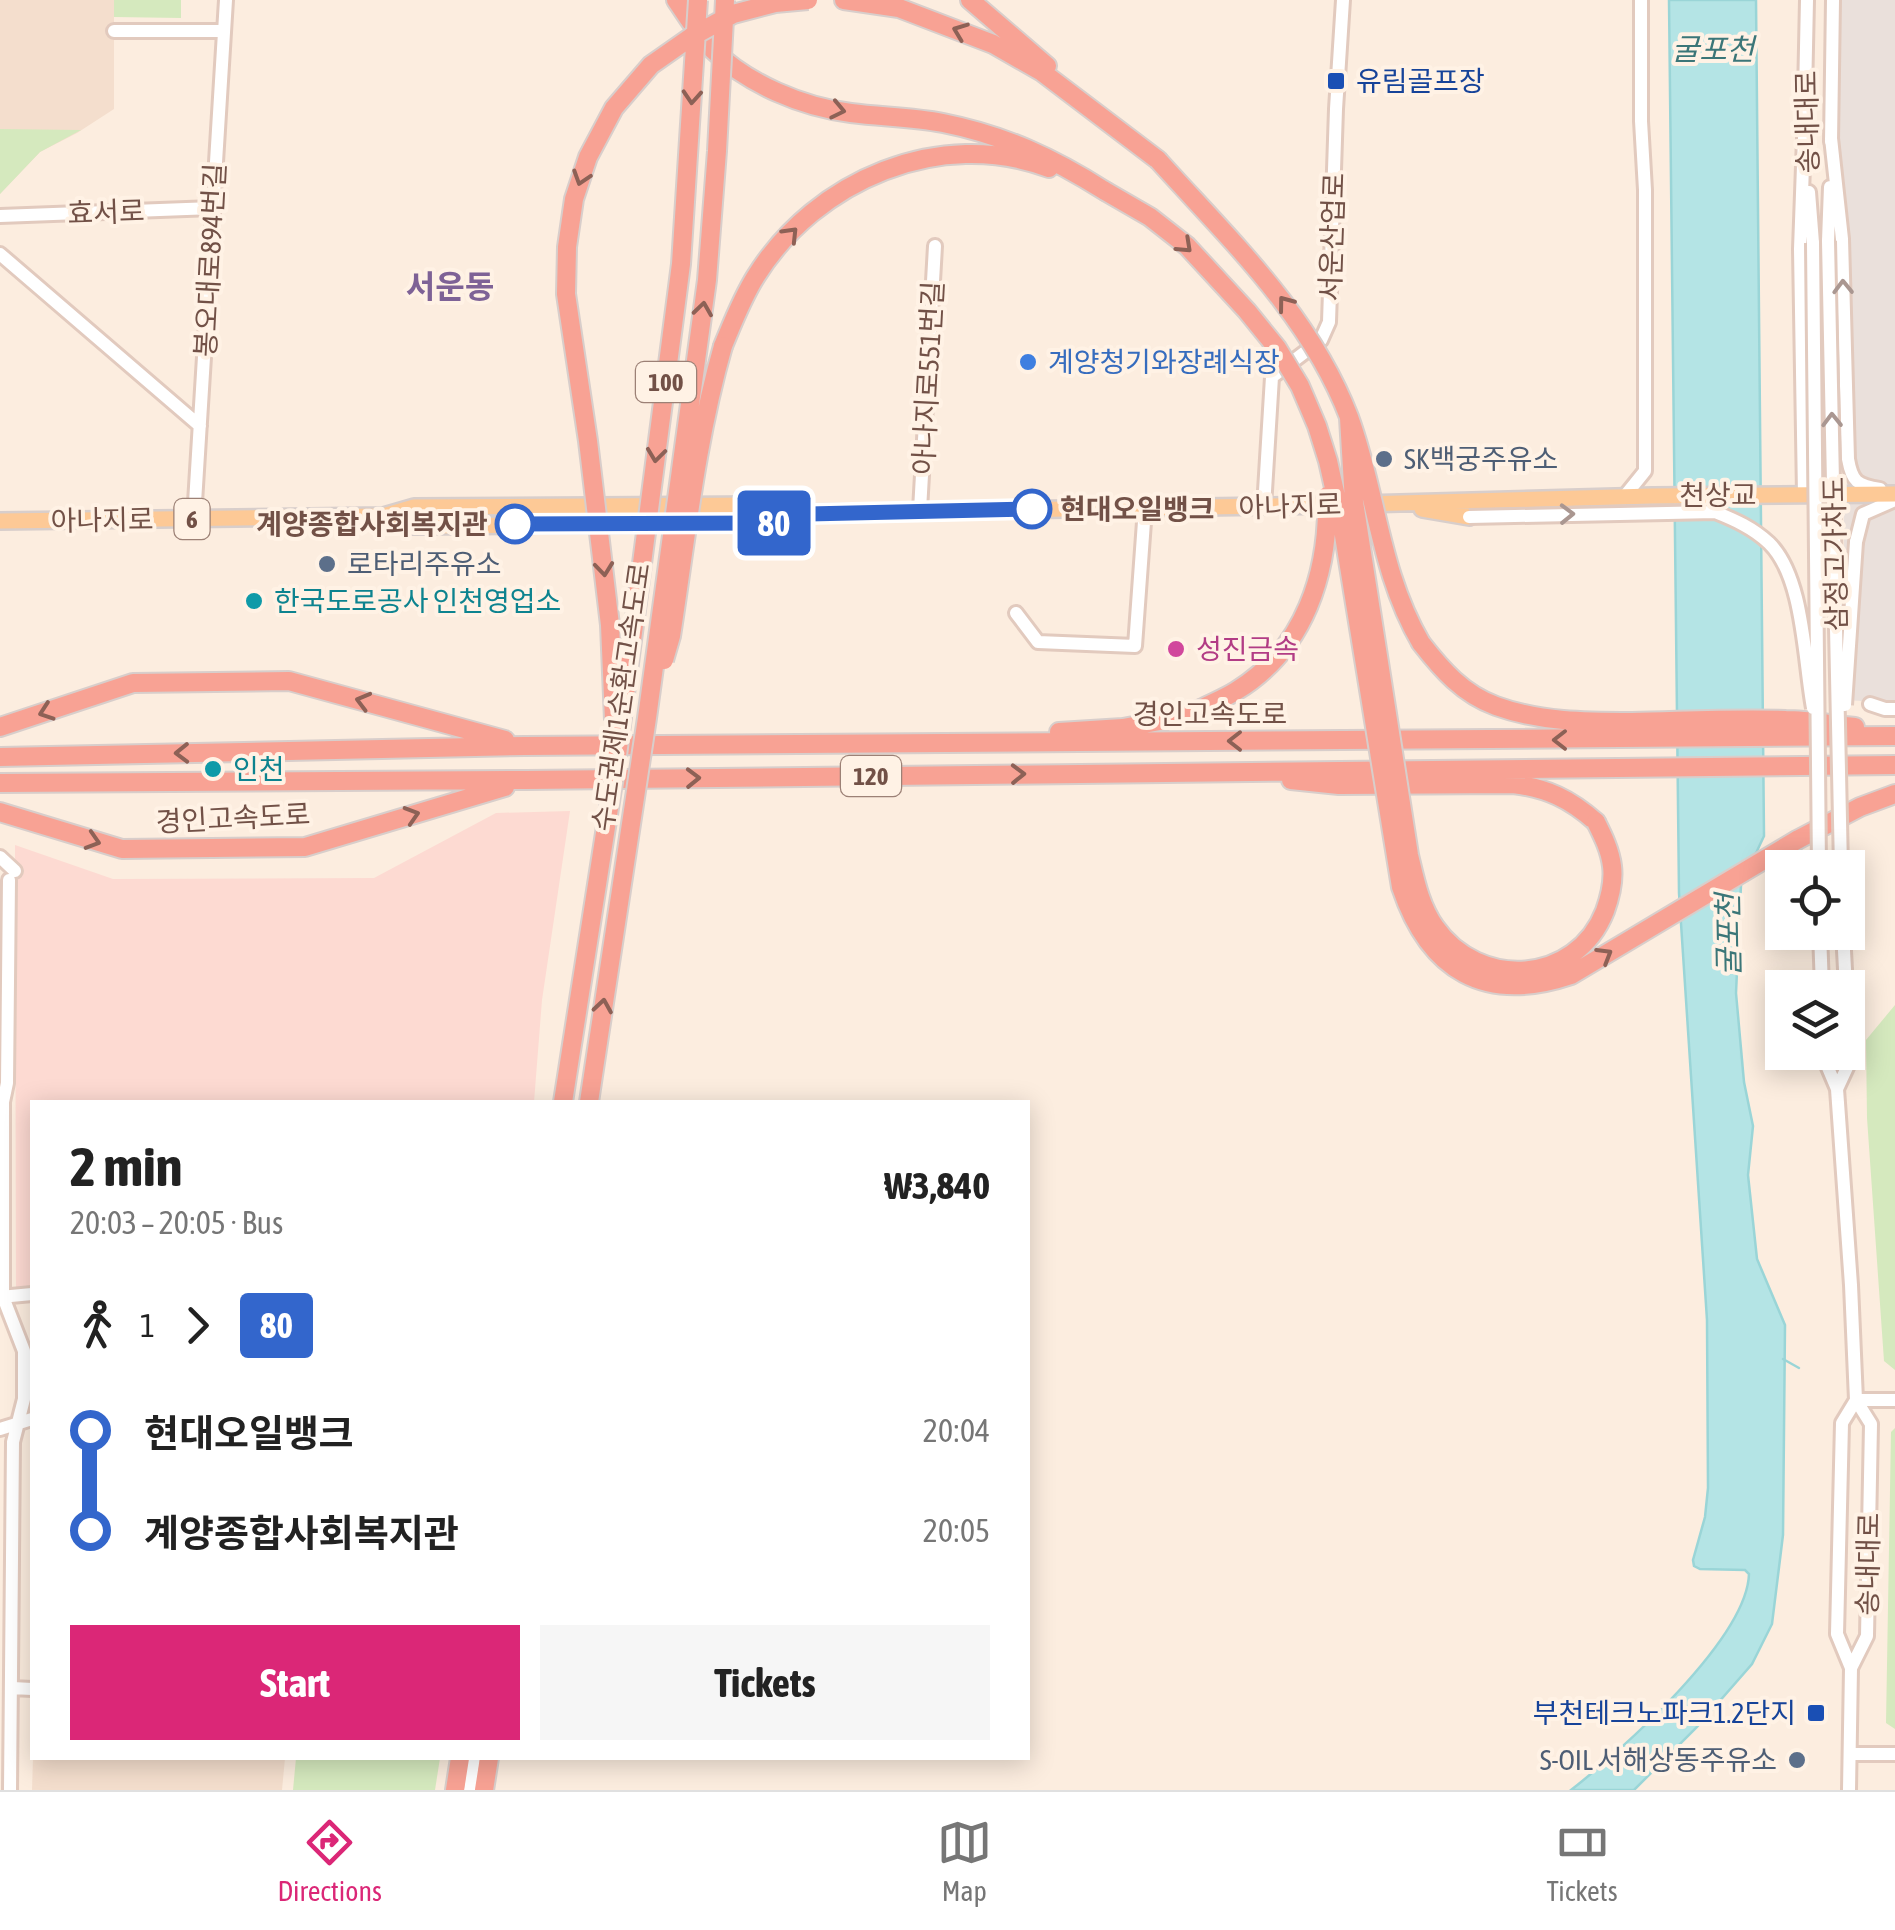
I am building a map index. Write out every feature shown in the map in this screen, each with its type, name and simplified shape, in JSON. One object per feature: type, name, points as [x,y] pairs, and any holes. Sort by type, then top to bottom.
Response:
[{"type":"highway","points":[[676,0],[712,49],[744,74],[781,94],[849,113],[926,120],[981,133],[1064,164],[1150,217],[1187,246],[1257,323],[1300,386],[1328,460],[1342,523],[1401,887],[1424,938],[1463,973],[1488,983],[1518,986],[1571,975],[1797,840],[1860,807],[1895,794]]},
{"type":"highway","name":"수도권제1순환고속도로","points":[[563,1100],[616,763],[681,264],[698,0]]},
{"type":"highway","name":"수도권제1순환고속도로","points":[[589,1100],[707,280],[725,0]]},
{"type":"highway","points":[[616,763],[610,625],[566,294],[574,199],[588,157],[614,108],[651,66],[691,37],[733,14],[808,0]]},
{"type":"highway","points":[[844,0],[899,8],[993,44],[1042,72],[1158,160]]},
{"type":"highway","points":[[970,0],[1158,160],[1269,282],[1307,333],[1349,418],[1399,600],[1421,642],[1463,688],[1493,705],[1564,721],[1657,730],[1789,728],[1895,734]]},
{"type":"highway","points":[[647,718],[671,636],[712,384],[741,303],[757,274],[781,244],[812,213],[848,188],[885,168],[920,159],[959,153],[1002,156],[1043,166],[1105,191]]},
{"type":"highway","points":[[1216,771],[1338,785],[1513,784],[1534,786],[1568,800],[1596,822],[1612,868],[1611,894],[1600,923],[1582,947],[1560,962],[1532,971],[1512,971],[1470,958],[1452,946],[1424,908],[1410,854],[1354,502],[1349,418]]},
{"type":"highway","points":[[999,742],[1165,720],[1201,709],[1235,692],[1262,672],[1305,618],[1318,583],[1326,547],[1328,460]]},
{"type":"highway","name":"경인고속도로","points":[[0,728],[133,683],[290,681],[524,746]]},
{"type":"highway","name":"경인고속도로","points":[[0,757],[1657,730]]},
{"type":"highway","name":"경인고속도로","points":[[0,783],[1895,765]]},
{"type":"highway","name":"경인고속도로","points":[[0,812],[122,850],[305,848],[526,780]]},
{"type":"highway","points":[[456,1790],[460,1760]]},
{"type":"highway","points":[[484,1790],[489,1760]]},
{"type":"main road","name":"천상교","points":[[1652,496],[1804,495]]},
{"type":"main road","name":"6","points":[[1804,495],[1895,495]]},
{"type":"main road","name":"아나지로","points":[[0,521],[383,516],[414,506],[784,505],[808,514],[1264,508],[1652,496]]},
{"type":"main road","points":[[1388,503],[1469,517]]},
{"type":"street","name":"봉오대로894번길","points":[[194,519],[226,0]]},
{"type":"street","name":"서운산업로","points":[[1264,508],[1272,377],[1320,340],[1329,322],[1343,0]]},
{"type":"street","points":[[1624,497],[1646,471],[1642,0]]},
{"type":"street","name":"송내대로","points":[[1807,0],[1804,138],[1813,243]]},
{"type":"street","name":"송내대로","points":[[1828,241],[1833,0]]},
{"type":"street","points":[[114,31],[224,32]]},
{"type":"street","points":[[1804,138],[1800,249],[1804,495]]},
{"type":"street","points":[[1832,138],[1842,239],[1851,476],[1862,486],[1895,495]]},
{"type":"street","name":"효서로","points":[[0,216],[213,208]]},
{"type":"street","name":"삼정고가차도","points":[[1828,241],[1841,850]]},
{"type":"street","name":"삼정고가차도","points":[[1813,243],[1819,850]]},
{"type":"street","name":"아나지로551번길","points":[[920,510],[936,246]]},
{"type":"street","points":[[0,254],[200,426]]},
{"type":"street","points":[[1839,747],[1846,712],[1856,542],[1863,514],[1895,495]]},
{"type":"street","points":[[1016,613],[1038,642],[1135,646],[1145,508]]},
{"type":"street","points":[[1469,517],[1715,512],[1746,525],[1771,545],[1786,566],[1797,600],[1819,745]]},
{"type":"street","points":[[1870,704],[1895,709]]},
{"type":"street","points":[[0,856],[6,873],[2,1298],[24,1351],[24,1399],[13,1442],[10,1790]]},
{"type":"street","points":[[1829,1070],[1837,1089]]},
{"type":"street","points":[[1837,1089],[1846,1070]]},
{"type":"street","name":"송내대로","points":[[1837,1089],[1856,1400],[1871,1424],[1867,1636],[1851,1668]]},
{"type":"street","points":[[2,1298],[30,1294]]},
{"type":"street","points":[[1856,1400],[1895,1400]]},
{"type":"street","name":"송내대로","points":[[1849,1790],[1851,1668],[1838,1634],[1842,1423],[1856,1400]]},
{"type":"street","points":[[0,1429],[30,1420]]},
{"type":"street","points":[[12,1688],[30,1690]]},
{"type":"street","points":[[1850,1754],[1895,1754]]},
{"type":"street","points":[[470,1790],[474,1760]]},
{"type":"shaded area","points":[[0,0],[114,0],[114,109],[40,152],[0,194]]},
{"type":"shaded area","points":[[1833,0],[1895,0],[1895,703],[1845,700],[1842,239],[1831,138]]},
{"type":"shaded area","points":[[570,811],[542,1000],[534,1100],[30,1100],[30,1286],[16,1287],[15,845],[113,879],[374,878],[496,813]]},
{"type":"shaded area","points":[[33,1760],[285,1760],[282,1790],[32,1790]]},
{"type":"green space","points":[[114,0],[181,0],[181,18],[114,17]]},
{"type":"green space","points":[[0,129],[81,130],[40,152],[0,194]]},
{"type":"green space","points":[[1895,1005],[1895,1370],[1884,1361],[1867,1118],[1866,1040]]},
{"type":"green space","points":[[1895,1428],[1895,1729],[1886,1723],[1891,1432]]},
{"type":"green space","points":[[296,1760],[440,1760],[435,1790],[293,1790]]},
{"type":"water","name":"굴포천","points":[[1669,0],[1756,0],[1764,836],[1741,885],[1736,993],[1744,1082],[1753,1126],[1748,1175],[1757,1259],[1785,1325],[1783,1535],[1772,1624],[1752,1664],[1634,1790],[1571,1790],[1649,1722],[1705,1661],[1743,1600],[1749,1574],[1745,1570],[1700,1569],[1693,1560],[1708,1488],[1707,1320],[1679,893]]},
{"type":"waterway","points":[[1783,1359],[1799,1368]]},
{"type":"bus line","name":"80","points":[[515,524],[784,523],[808,514],[1032,509]]},
{"type":"place","name":"유림골프장","points":[[1336,81]]},
{"type":"place","name":"계양청기와장례식장","points":[[1028,362]]},
{"type":"place","name":"SK백궁주유소","points":[[1384,459]]},
{"type":"place","name":"현대오일뱅크","points":[[1032,509]]},
{"type":"place","name":"계양종합사회복지관","points":[[515,524]]},
{"type":"place","name":"로타리주유소","points":[[327,564]]},
{"type":"place","name":"한국도로공사 인천영업소","points":[[254,601]]},
{"type":"place","name":"성진금속","points":[[1176,649]]},
{"type":"place","name":"인천","points":[[213,769]]},
{"type":"place","name":"부천테크노파크1.2단지","points":[[1816,1713]]},
{"type":"place","name":"S-OIL 서해상동주유소","points":[[1797,1760]]},
{"type":"district","name":"서운동","points":[[450,286]]}]
